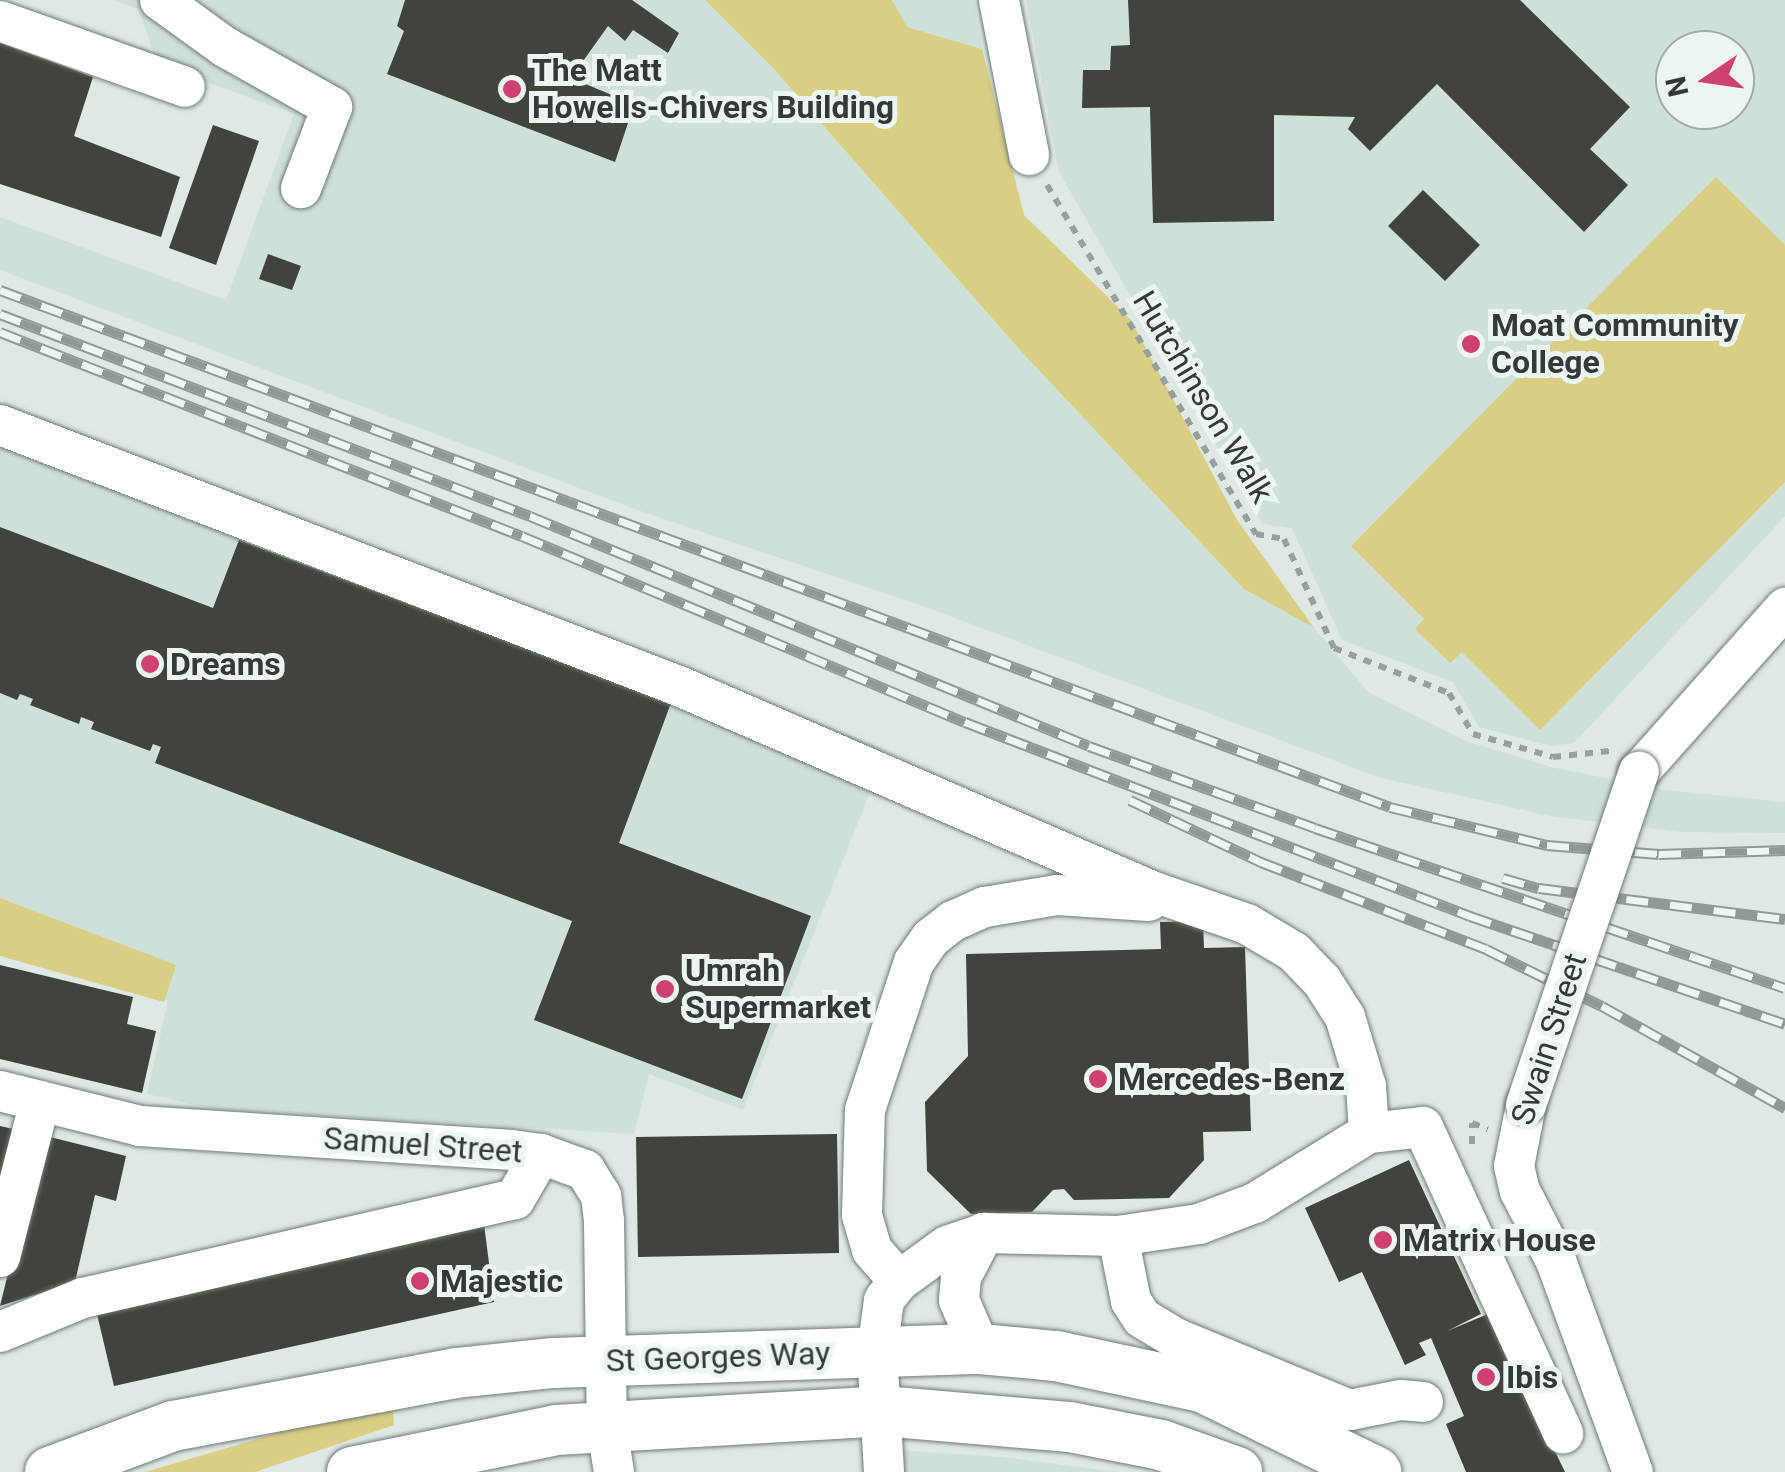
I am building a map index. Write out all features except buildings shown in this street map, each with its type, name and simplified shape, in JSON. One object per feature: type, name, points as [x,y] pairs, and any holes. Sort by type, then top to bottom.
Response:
[{"type":"main road","name":"St Georges Way","points":[[50,1472],[173,1426],[456,1373],[605,1361],[980,1350],[1056,1356],[1202,1388],[1376,1472]]},
{"type":"main road","name":"St Georges Way","points":[[352,1472],[468,1445],[556,1430],[610,1450],[882,1411],[1070,1427],[1161,1445],[1237,1472]]},
{"type":"street","points":[[160,0],[225,47],[332,107],[301,188]]},
{"type":"street","points":[[999,0],[1029,154]]},
{"type":"street","points":[[0,21],[185,87]]},
{"type":"street","points":[[0,426],[681,687],[1154,892],[1247,924],[1294,952],[1322,980],[1345,1017],[1358,1051],[1369,1133]]},
{"type":"street","points":[[1650,758],[1785,608]]},
{"type":"street","name":"Swain Street","points":[[1633,1472],[1556,1261],[1520,1191],[1514,1166],[1516,1138],[1526,1105],[1650,758]]},
{"type":"street","points":[[899,1281],[872,1250],[862,1215],[865,1110],[913,966],[931,938],[953,921],[985,906],[1057,894],[1158,901],[1154,892]]},
{"type":"street","name":"Samuel Street","points":[[0,1091],[140,1126],[542,1154],[585,1170],[602,1196],[610,1450]]},
{"type":"street","points":[[0,1257],[40,1100]]},
{"type":"street","points":[[884,1472],[877,1352],[884,1300],[899,1281],[947,1246],[984,1233],[1118,1236],[1199,1224],[1255,1203],[1369,1133],[1423,1126],[1563,1433]]},
{"type":"street","points":[[0,1332],[83,1298],[515,1199],[542,1154]]},
{"type":"street","points":[[980,1350],[959,1300],[960,1277],[984,1233]]},
{"type":"street","points":[[1118,1236],[1132,1301],[1142,1318],[1175,1338],[1350,1410],[1401,1400],[1423,1402]]},
{"type":"path","name":"Hutchinson Walk","points":[[1029,154],[1256,534],[1284,539],[1334,648],[1449,693],[1473,734],[1552,757],[1650,758]]},
{"type":"shaded area","points":[[114,0],[705,0],[773,68],[1019,349],[1244,589],[1314,628],[1368,692],[1466,741],[1551,767],[1665,790],[1785,802],[1785,833],[1682,832],[1550,816],[1381,778],[920,605],[640,511],[0,270],[0,217],[226,300],[294,114],[158,64],[138,9]]},
{"type":"shaded area","points":[[705,0],[892,0],[907,27],[982,49],[1024,215],[1131,320],[1237,520],[1314,628],[1244,589],[1019,349],[773,68]]},
{"type":"shaded area","points":[[892,0],[974,0],[982,49],[906,27]]},
{"type":"shaded area","name":"Moat Community College","points":[[1026,0],[1785,0],[1785,516],[1574,743],[1551,746],[1479,727],[1453,682],[1342,640],[1292,528],[1262,524],[1059,172]]},
{"type":"shaded area","points":[[1716,177],[1785,245],[1785,482],[1540,730],[1462,652],[1450,663],[1415,629],[1424,619],[1351,546]]},
{"type":"shaded area","points":[[0,402],[887,750],[743,1110],[649,1074],[634,1134],[213,1109],[147,1094],[168,1000],[0,954]]},
{"type":"shaded area","points":[[0,898],[176,965],[164,1002],[0,956]]},
{"type":"shaded area","points":[[393,1407],[394,1425],[255,1472],[145,1472],[305,1425]]},
{"type":"shaded area","points":[[883,1449],[1002,1457],[1117,1472],[884,1472]]},
{"type":"railway","points":[[0,290],[1390,807],[1547,845],[1659,854],[1785,850]]},
{"type":"railway","points":[[0,314],[530,516],[1089,746],[1315,828],[1785,988]]},
{"type":"railway","points":[[0,332],[522,536],[965,722],[1470,916],[1785,1024]]},
{"type":"railway","points":[[1130,800],[1261,862],[1486,949],[1602,1006],[1785,1108]]},
{"type":"railway","points":[[1503,878],[1539,888],[1785,919]]},
{"type":"place","name":"The Matt Howells-Chivers Building","points":[[512,89]]},
{"type":"place","name":"Moat Community College","points":[[1471,344]]},
{"type":"place","name":"Dreams","points":[[150,664]]},
{"type":"place","name":"Umrah Supermarket","points":[[665,989]]},
{"type":"place","name":"Mercedes-Benz","points":[[1098,1079]]},
{"type":"place","name":"Matrix House","points":[[1383,1240]]},
{"type":"place","name":"Majestic","points":[[420,1281]]},
{"type":"place","name":"Ibis","points":[[1486,1377]]}]
